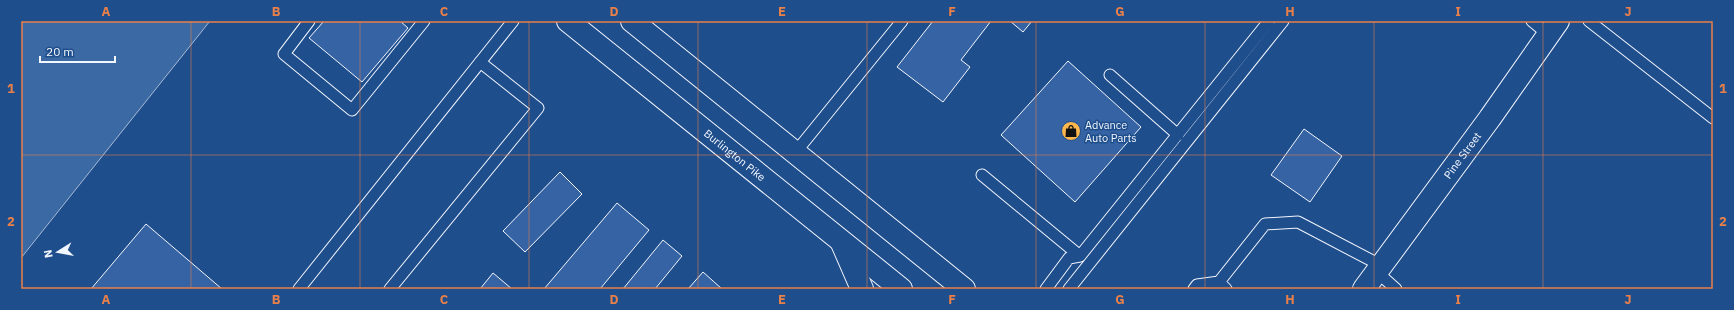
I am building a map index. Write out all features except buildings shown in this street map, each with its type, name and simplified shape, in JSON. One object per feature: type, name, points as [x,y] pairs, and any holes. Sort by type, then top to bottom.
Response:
[{"type":"main road","name":"Burlington Pike","points":[[568,21],[901,289]]},
{"type":"main road","points":[[642,24],[796,153],[964,289]]},
{"type":"main road","name":"Pine Street","points":[[1374,276],[1499,106],[1554,28]]},
{"type":"main road","points":[[841,240],[862,289]]},
{"type":"lane","points":[[309,21],[284,54],[352,110],[424,21]]},
{"type":"lane","points":[[299,289],[513,21]]},
{"type":"lane","points":[[796,153],[902,21]]},
{"type":"lane","points":[[1046,289],[1068,258],[1080,256],[1269,21]]},
{"type":"lane","points":[[1069,289],[1283,21]]},
{"type":"lane","points":[[1532,21],[1554,28]]},
{"type":"lane","points":[[1589,21],[1713,118]]},
{"type":"lane","points":[[390,289],[538,108],[480,62]]},
{"type":"lane","points":[[1110,75],[1178,135]]},
{"type":"lane","points":[[982,175],[1080,256]]},
{"type":"lane","points":[[1194,289],[1197,285],[1222,285],[1265,224],[1298,222],[1374,276],[1396,289]]},
{"type":"water","points":[[21,21],[210,21],[21,258]]},
{"type":"place","name":"Advance Auto Parts","points":[[1071,131]]}]
